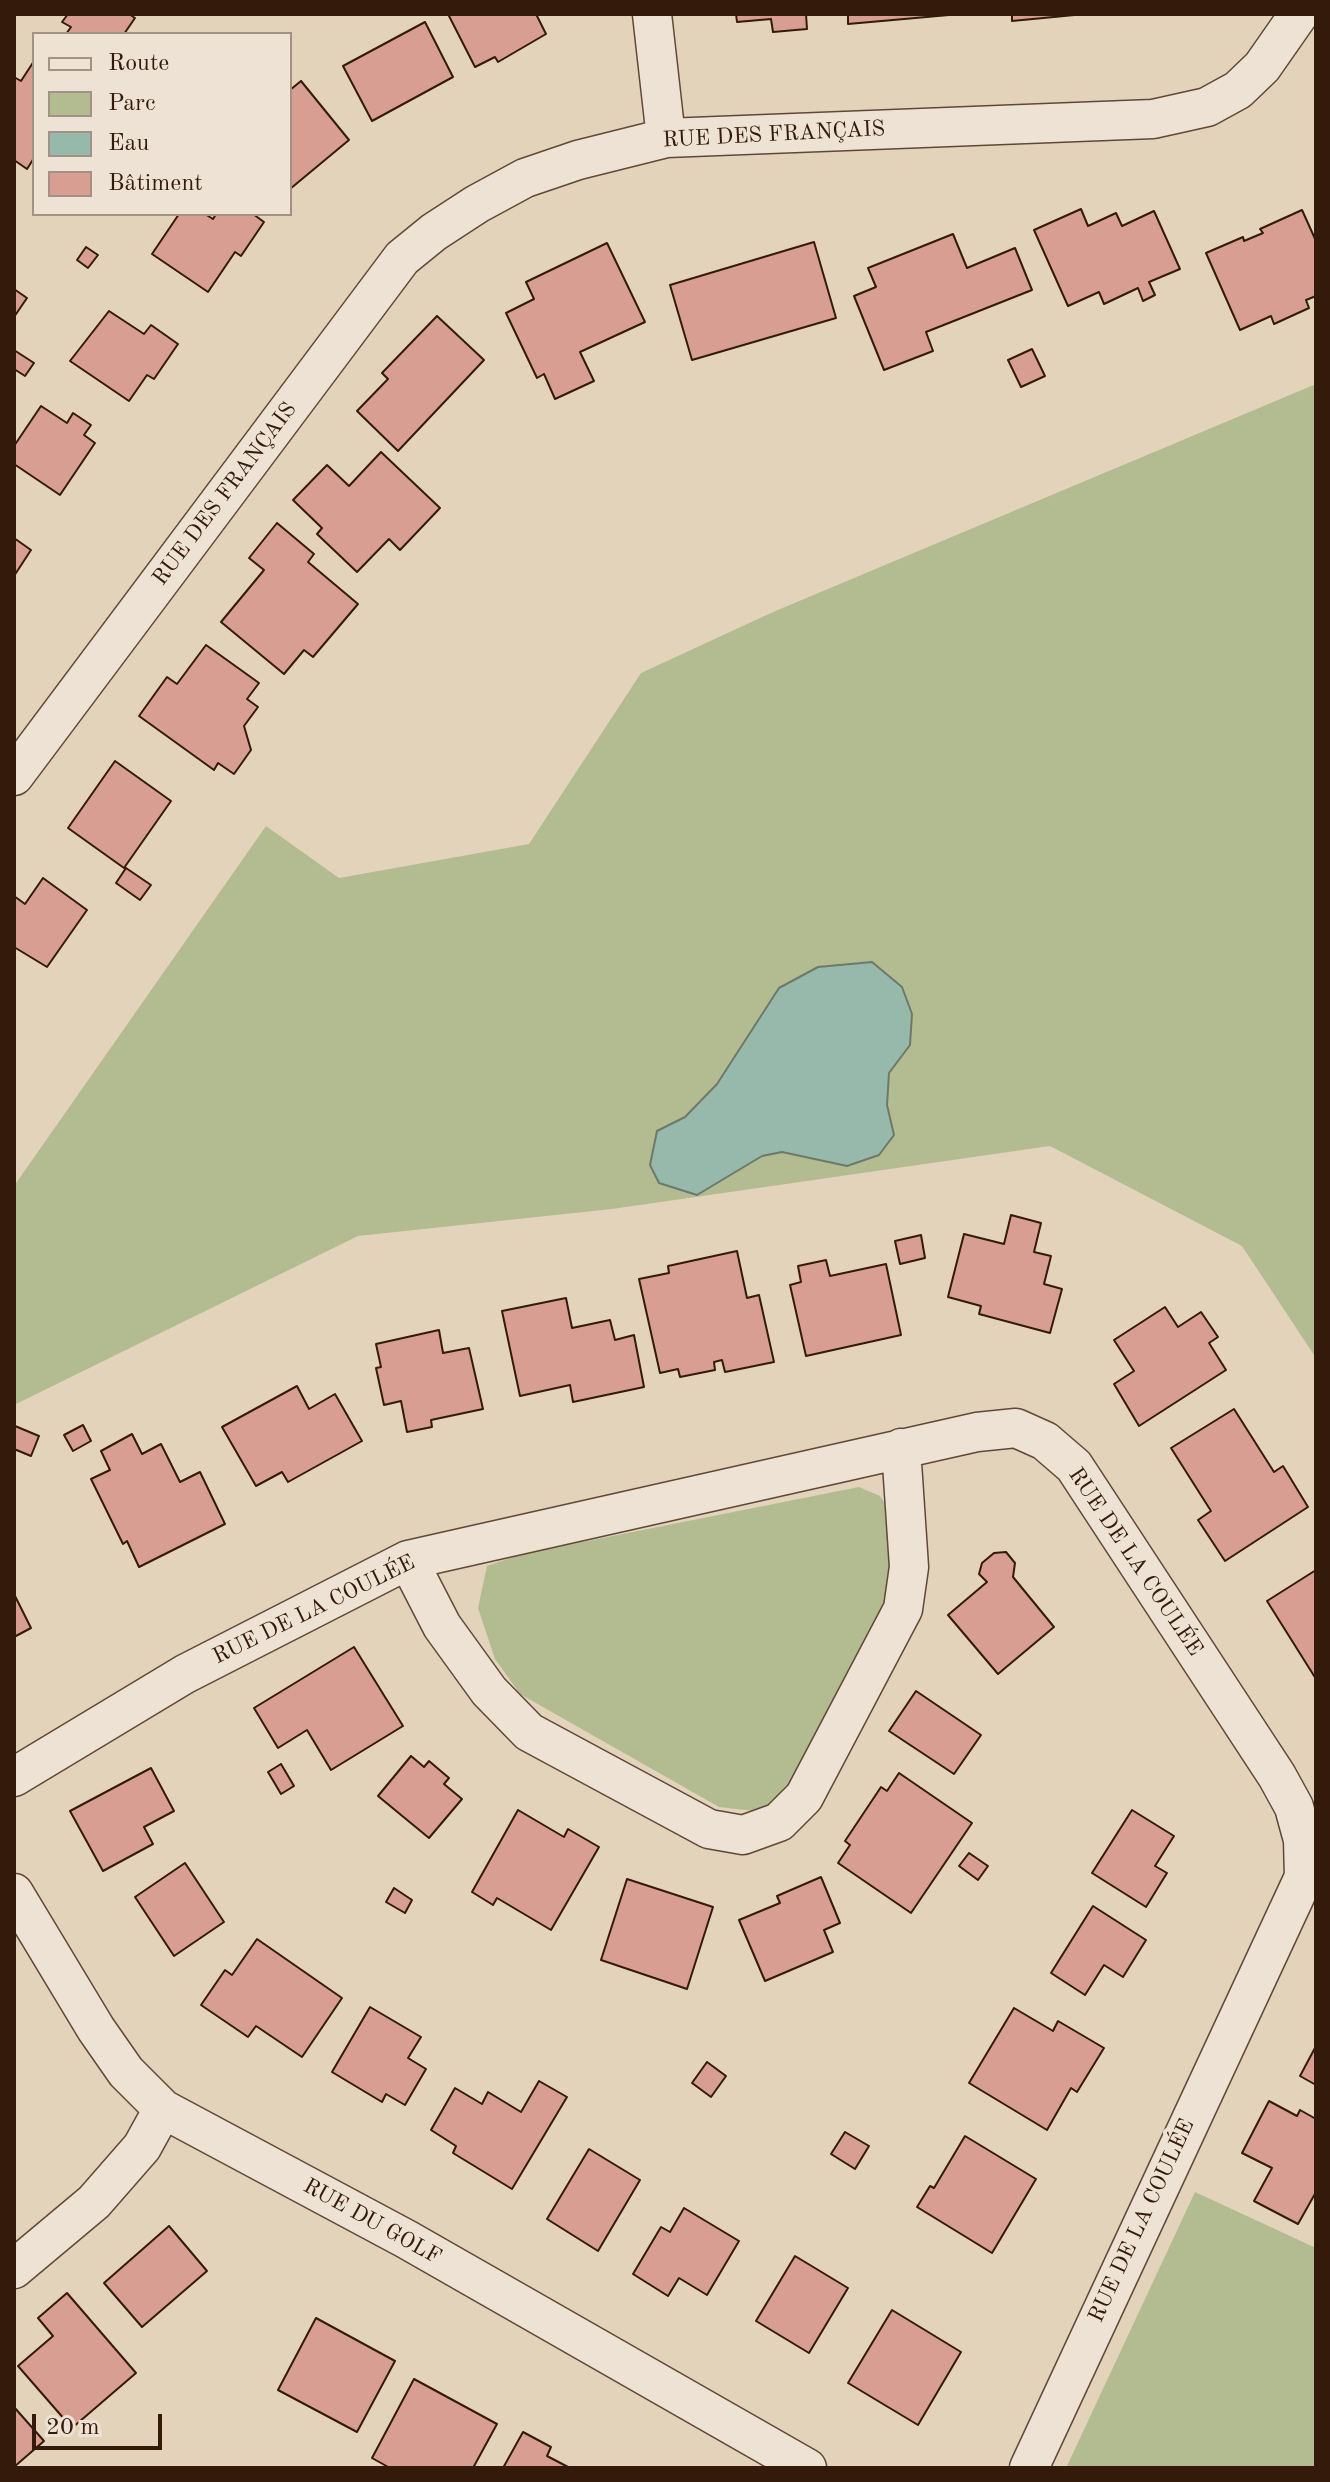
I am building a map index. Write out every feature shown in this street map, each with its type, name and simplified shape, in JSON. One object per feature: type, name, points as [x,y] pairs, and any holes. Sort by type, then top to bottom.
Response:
[{"type":"street","points":[[652,14],[666,138]]},
{"type":"street","name":"RUE DES FRANÇAIS","points":[[14,776],[402,258],[434,232],[525,178],[578,160],[666,138],[1153,119],[1207,107],[1238,90],[1262,67],[1299,14]]},
{"type":"street","name":"RUE DE LA COULÉE","points":[[14,1777],[185,1674],[408,1560],[901,1448],[1016,1428],[1045,1441],[1074,1466],[1277,1776],[1294,1807],[1303,1840],[1304,1877],[1029,2468]]},
{"type":"street","points":[[408,1560],[442,1626],[489,1691],[529,1732],[709,1829],[743,1835],[779,1822],[804,1797],[903,1609],[909,1567],[909,1527],[901,1448]]},
{"type":"street","name":"RUE DU GOLF","points":[[14,1893],[96,2029],[126,2072],[163,2109],[406,2239],[807,2468]]},
{"type":"street","points":[[14,2269],[94,2202],[142,2147],[163,2109]]},
{"type":"green space","points":[[1316,384],[1316,1358],[1242,1246],[1050,1146],[612,1209],[358,1236],[14,1405],[14,1186],[266,826],[339,878],[529,844],[641,673],[773,612]]},
{"type":"green space","points":[[859,1487],[880,1496],[896,1520],[895,1585],[808,1770],[763,1812],[719,1807],[520,1694],[495,1659],[478,1608],[487,1566],[522,1554]]},
{"type":"green space","points":[[1195,2192],[1316,2248],[1316,2468],[1066,2468]]},
{"type":"water","points":[[872,962],[902,987],[912,1014],[910,1045],[889,1073],[887,1105],[894,1135],[879,1155],[847,1166],[782,1152],[762,1156],[697,1195],[659,1183],[650,1165],[657,1131],[685,1117],[717,1084],[779,988],[818,967]]},
{"type":"building","points":[[68,14],[129,14],[135,18],[125,32],[67,32],[71,27],[62,22]]},
{"type":"building","points":[[448,14],[536,14],[546,34],[498,62],[495,57],[475,67]]},
{"type":"building","points":[[736,14],[806,14],[807,29],[773,32],[771,19],[737,22]]},
{"type":"building","points":[[848,14],[949,14],[949,15],[848,24]]},
{"type":"building","points":[[1012,14],[1085,14],[1012,21]]},
{"type":"building","points":[[425,22],[453,77],[372,121],[343,66]]},
{"type":"building","points":[[32,64],[32,161],[27,169],[14,160],[14,77],[21,81]]},
{"type":"building","points":[[301,81],[349,140],[292,187],[292,88]]},
{"type":"building","points":[[1081,209],[1088,226],[1116,213],[1122,226],[1154,211],[1180,269],[1149,282],[1155,295],[1143,301],[1138,288],[1104,304],[1099,292],[1068,306],[1034,230]]},
{"type":"building","points":[[1302,210],[1316,241],[1316,296],[1306,300],[1309,308],[1274,324],[1271,316],[1240,330],[1206,253],[1243,237],[1244,241],[1263,233],[1260,229]]},
{"type":"building","points":[[178,216],[208,216],[213,219],[215,216],[256,216],[264,222],[241,256],[235,252],[208,292],[152,254]]},
{"type":"building","points":[[953,234],[967,268],[1015,248],[1032,290],[926,332],[933,351],[884,370],[854,296],[876,287],[868,268]]},
{"type":"building","points":[[814,242],[836,318],[692,360],[670,285]]},
{"type":"building","points":[[607,243],[645,322],[580,352],[594,381],[555,399],[544,374],[537,378],[506,313],[534,299],[526,282]]},
{"type":"building","points":[[86,247],[98,255],[88,268],[77,260]]},
{"type":"building","points":[[14,289],[27,298],[14,317]]},
{"type":"building","points":[[109,311],[144,334],[151,325],[178,344],[154,379],[147,375],[129,401],[70,361]]},
{"type":"building","points":[[437,316],[484,360],[398,451],[357,411],[388,379],[382,373]]},
{"type":"building","points":[[1032,349],[1045,376],[1021,387],[1008,360]]},
{"type":"building","points":[[14,350],[34,363],[25,376],[14,369]]},
{"type":"building","points":[[41,406],[67,423],[73,413],[91,425],[84,435],[95,443],[60,495],[14,464],[14,446]]},
{"type":"building","points":[[381,452],[440,508],[400,550],[389,539],[357,572],[317,534],[322,528],[293,500],[327,465],[349,486]]},
{"type":"building","points":[[277,523],[314,554],[308,562],[358,604],[313,657],[304,650],[284,674],[221,622],[264,570],[249,558]]},
{"type":"building","points":[[14,538],[31,550],[14,576]]},
{"type":"building","points":[[206,645],[259,683],[247,699],[258,707],[244,726],[251,750],[234,774],[218,763],[214,770],[139,716],[167,677],[177,684]]},
{"type":"building","points":[[115,761],[171,801],[124,868],[68,828]]},
{"type":"building","points":[[126,868],[151,885],[140,900],[116,883]]},
{"type":"building","points":[[43,878],[87,910],[47,967],[14,947],[14,896],[25,904]]},
{"type":"building","points":[[1011,1215],[1041,1223],[1034,1252],[1051,1256],[1044,1284],[1062,1289],[1050,1333],[979,1314],[981,1306],[948,1297],[964,1234],[1004,1244]]},
{"type":"building","points":[[921,1235],[925,1258],[900,1264],[895,1241]]},
{"type":"building","points":[[737,1251],[747,1298],[759,1295],[774,1362],[725,1372],[722,1360],[714,1362],[715,1370],[680,1377],[678,1369],[660,1373],[639,1279],[669,1273],[668,1266]]},
{"type":"building","points":[[826,1260],[830,1276],[886,1264],[901,1335],[806,1356],[790,1285],[801,1282],[798,1266]]},
{"type":"building","points":[[566,1298],[572,1328],[610,1320],[615,1340],[634,1335],[644,1387],[573,1402],[570,1385],[520,1396],[502,1311]]},
{"type":"building","points":[[1165,1307],[1178,1327],[1201,1312],[1218,1337],[1209,1343],[1226,1370],[1139,1426],[1114,1384],[1134,1371],[1114,1340]]},
{"type":"building","points":[[439,1330],[443,1353],[469,1348],[483,1409],[431,1420],[432,1427],[407,1432],[401,1401],[384,1405],[376,1368],[381,1367],[376,1344]]},
{"type":"building","points":[[297,1386],[309,1409],[335,1394],[362,1441],[288,1482],[282,1472],[256,1486],[222,1427]]},
{"type":"building","points":[[1234,1409],[1274,1472],[1283,1466],[1308,1507],[1225,1561],[1198,1520],[1211,1511],[1171,1448]]},
{"type":"building","points":[[83,1425],[91,1441],[73,1451],[64,1435]]},
{"type":"building","points":[[15,1426],[39,1436],[31,1456],[14,1449]]},
{"type":"building","points":[[132,1434],[142,1454],[161,1444],[180,1482],[200,1472],[225,1524],[139,1567],[127,1541],[123,1544],[91,1479],[110,1470],[101,1451]]},
{"type":"building","points":[[1006,1552],[1015,1563],[1013,1577],[1054,1627],[998,1674],[948,1615],[987,1582],[979,1574],[982,1563],[994,1553]]},
{"type":"building","points":[[1316,1570],[1316,1679],[1267,1601]]},
{"type":"building","points":[[14,1594],[31,1628],[14,1637]]},
{"type":"building","points":[[354,1647],[403,1726],[331,1770],[307,1730],[278,1748],[254,1708]]},
{"type":"building","points":[[916,1691],[981,1735],[954,1774],[889,1731]]},
{"type":"building","points":[[411,1756],[424,1767],[429,1761],[449,1778],[444,1784],[462,1799],[429,1838],[378,1796]]},
{"type":"building","points":[[281,1764],[294,1786],[281,1794],[268,1772]]},
{"type":"building","points":[[151,1768],[174,1811],[144,1827],[153,1844],[103,1871],[70,1811]]},
{"type":"building","points":[[899,1773],[972,1823],[911,1913],[838,1863],[850,1845],[845,1841],[881,1787],[887,1791]]},
{"type":"building","points":[[518,1810],[564,1837],[568,1829],[599,1847],[551,1930],[497,1898],[493,1905],[472,1892]]},
{"type":"building","points":[[1132,1810],[1174,1836],[1155,1866],[1167,1873],[1146,1907],[1092,1873]]},
{"type":"building","points":[[969,1853],[988,1866],[978,1880],[959,1866]]},
{"type":"building","points":[[185,1863],[224,1922],[174,1956],[135,1897]]},
{"type":"building","points":[[821,1877],[840,1923],[824,1930],[833,1952],[765,1981],[739,1920],[780,1903],[777,1896]]},
{"type":"building","points":[[627,1879],[713,1907],[687,1989],[601,1960]]},
{"type":"building","points":[[394,1888],[412,1900],[405,1913],[386,1902]]},
{"type":"building","points":[[1093,1906],[1146,1940],[1123,1977],[1104,1965],[1085,1995],[1051,1973]]},
{"type":"building","points":[[257,1939],[342,1998],[302,2057],[256,2026],[248,2037],[201,2005],[225,1970],[232,1975]]},
{"type":"building","points":[[370,2007],[421,2037],[408,2058],[426,2069],[405,2105],[386,2094],[382,2102],[332,2072]]},
{"type":"building","points":[[1014,2008],[1053,2031],[1058,2021],[1104,2048],[1077,2092],[1071,2088],[1047,2130],[969,2083]]},
{"type":"building","points":[[1316,2046],[1316,2085],[1300,2076]]},
{"type":"building","points":[[707,2062],[726,2076],[711,2097],[692,2083]]},
{"type":"building","points":[[539,2081],[567,2097],[512,2189],[453,2153],[456,2146],[431,2130],[455,2088],[482,2104],[488,2092],[521,2112]]},
{"type":"building","points":[[1269,2101],[1297,2116],[1300,2110],[1316,2119],[1316,2192],[1298,2224],[1254,2201],[1272,2168],[1242,2153]]},
{"type":"building","points":[[845,2132],[869,2146],[855,2169],[831,2154]]},
{"type":"building","points":[[965,2136],[1036,2179],[992,2253],[917,2207],[930,2186],[934,2188]]},
{"type":"building","points":[[589,2149],[640,2180],[598,2251],[547,2219]]},
{"type":"building","points":[[684,2208],[739,2241],[707,2295],[679,2278],[668,2296],[633,2274],[661,2227],[670,2232]]},
{"type":"building","points":[[169,2226],[207,2271],[142,2327],[104,2283]]},
{"type":"building","points":[[795,2256],[848,2288],[809,2353],[756,2321]]},
{"type":"building","points":[[67,2293],[136,2373],[72,2428],[18,2366],[53,2336],[38,2318]]},
{"type":"building","points":[[892,2310],[961,2352],[918,2425],[848,2383]]},
{"type":"building","points":[[316,2318],[395,2361],[357,2432],[278,2390]]},
{"type":"building","points":[[414,2379],[497,2424],[473,2468],[390,2468],[372,2458]]},
{"type":"building","points":[[14,2407],[44,2441],[14,2467]]},
{"type":"building","points":[[523,2432],[551,2447],[547,2456],[570,2468],[503,2468]]}]
